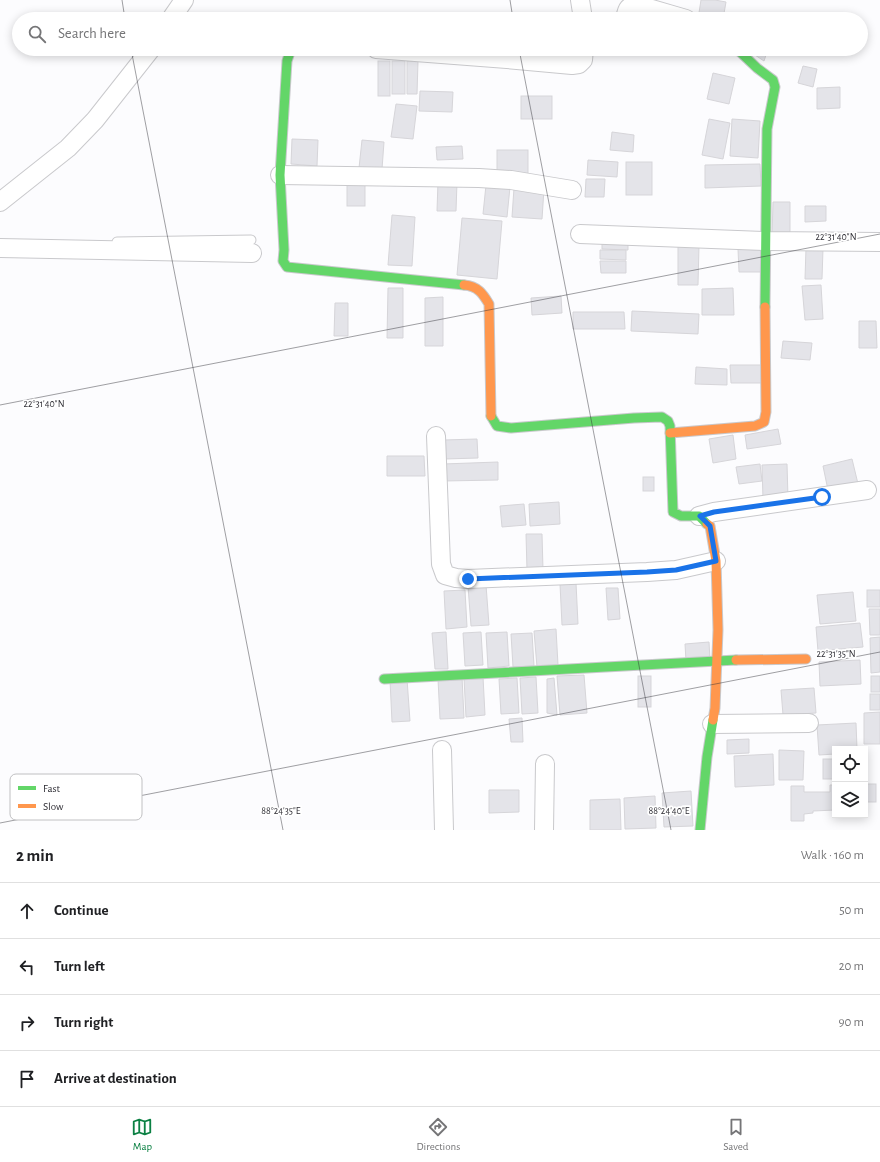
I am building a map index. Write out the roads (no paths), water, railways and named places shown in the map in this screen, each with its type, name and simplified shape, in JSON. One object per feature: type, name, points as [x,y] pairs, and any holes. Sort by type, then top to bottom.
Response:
[{"type":"street","points":[[176,12],[184,0]]},
{"type":"street","points":[[580,0],[582,12]]},
{"type":"street","points":[[627,12],[631,5],[638,5],[662,12]]},
{"type":"street","points":[[0,202],[68,148],[90,126],[146,56]]},
{"type":"street","points":[[289,56],[287,61],[280,175],[284,250],[283,261],[287,267],[468,285],[482,292],[489,304],[492,416],[497,426],[511,428],[662,417],[668,421],[670,426],[673,512],[680,516],[700,516],[714,512],[867,490]]},
{"type":"street","points":[[468,56],[572,66],[579,64],[583,56]]},
{"type":"street","points":[[670,433],[754,426],[764,422],[766,412],[767,129],[775,87],[773,80],[744,56]]},
{"type":"street","points":[[280,175],[479,178],[511,180],[572,190]]},
{"type":"street","points":[[580,234],[766,241],[880,242]]},
{"type":"street","points":[[0,248],[252,246]]},
{"type":"street","points":[[436,436],[441,564],[445,575],[468,579],[618,574],[676,570],[716,561]]},
{"type":"street","points":[[700,516],[710,526],[716,561],[718,630],[715,708],[707,757],[700,830]]},
{"type":"street","points":[[384,679],[716,660],[806,659]]},
{"type":"street","points":[[712,724],[809,723]]},
{"type":"street","points":[[442,750],[444,830]]},
{"type":"street","points":[[544,830],[545,764]]},
{"type":"lane","points":[[0,242],[252,246]]}]
